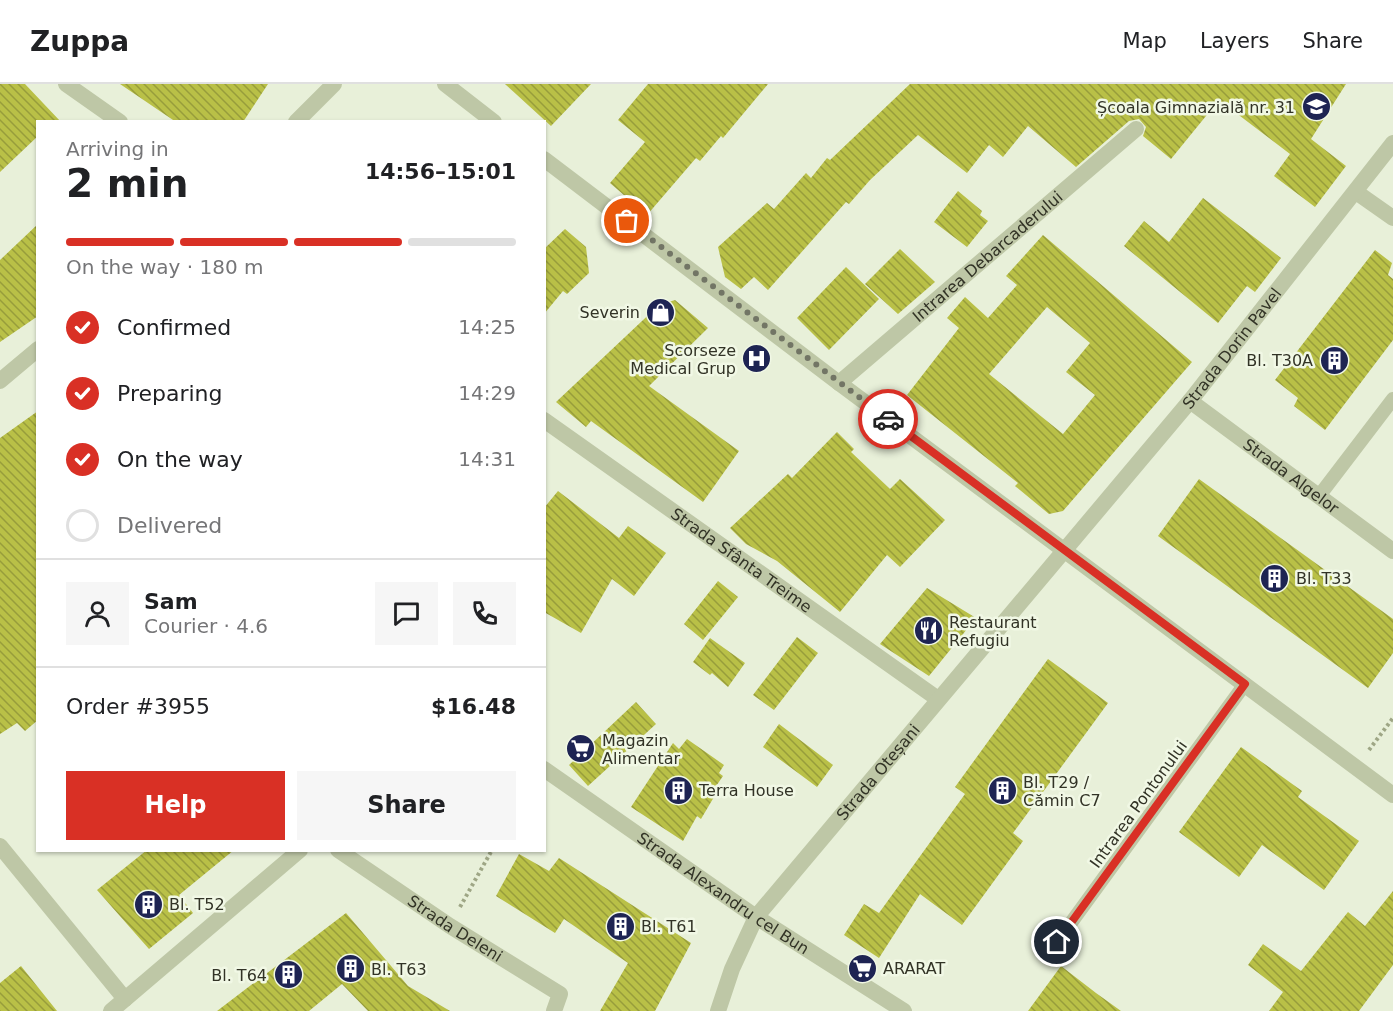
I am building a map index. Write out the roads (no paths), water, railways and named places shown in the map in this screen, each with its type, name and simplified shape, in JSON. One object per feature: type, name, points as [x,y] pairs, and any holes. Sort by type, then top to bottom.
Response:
[{"type":"street","points":[[66,84],[117,120]]},
{"type":"street","points":[[298,120],[334,84]]},
{"type":"street","points":[[445,84],[492,120]]},
{"type":"street","name":"Intrarea Debarcaderului","points":[[839,383],[1136,129]]},
{"type":"street","name":"Strada Dorin Pavel","points":[[1064,550],[1190,401],[1393,143]]},
{"type":"street","points":[[546,161],[839,383],[1393,795]]},
{"type":"street","points":[[1356,192],[1393,218]]},
{"type":"street","points":[[0,381],[36,351]]},
{"type":"street","name":"Strada Algelor","points":[[1190,401],[1393,551]]},
{"type":"street","name":"Strada Sfânta Treime","points":[[546,421],[938,699]]},
{"type":"street","name":"Strada Oteșani","points":[[718,1011],[732,969],[756,917],[1064,550]]},
{"type":"street","name":"Strada Alexandru cel Bun","points":[[546,770],[756,917],[904,1011]]},
{"type":"street","points":[[0,846],[125,999]]},
{"type":"street","points":[[111,1011],[298,852]]},
{"type":"street","name":"Strada Deleni","points":[[341,852],[450,926],[560,994],[554,1011]]},
{"type":"lane","points":[[1319,496],[1393,399]]},
{"type":"lane","name":"Intrarea Pontonului","points":[[1057,942],[1245,684]]},
{"type":"place","name":"Școala Gimnazială nr. 31","points":[[1316,107]]},
{"type":"place","name":"Severin","points":[[661,312]]},
{"type":"place","name":"Scorseze Medical Grup","points":[[757,359]]},
{"type":"place","name":"Bl. T30A","points":[[1334,360]]},
{"type":"place","name":"Bl. T33","points":[[1275,578]]},
{"type":"place","name":"Restaurant Refugiu","points":[[928,631]]},
{"type":"place","name":"Magazin Alimentar","points":[[581,749]]},
{"type":"place","name":"Terra House","points":[[678,790]]},
{"type":"place","name":"Bl. T29 / Cămin C7","points":[[1002,791]]},
{"type":"place","name":"Bl. T52","points":[[148,904]]},
{"type":"place","name":"Bl. T61","points":[[620,926]]},
{"type":"place","name":"ARARAT","points":[[862,968]]},
{"type":"place","name":"Bl. T63","points":[[350,969]]},
{"type":"place","name":"Bl. T64","points":[[288,975]]}]
